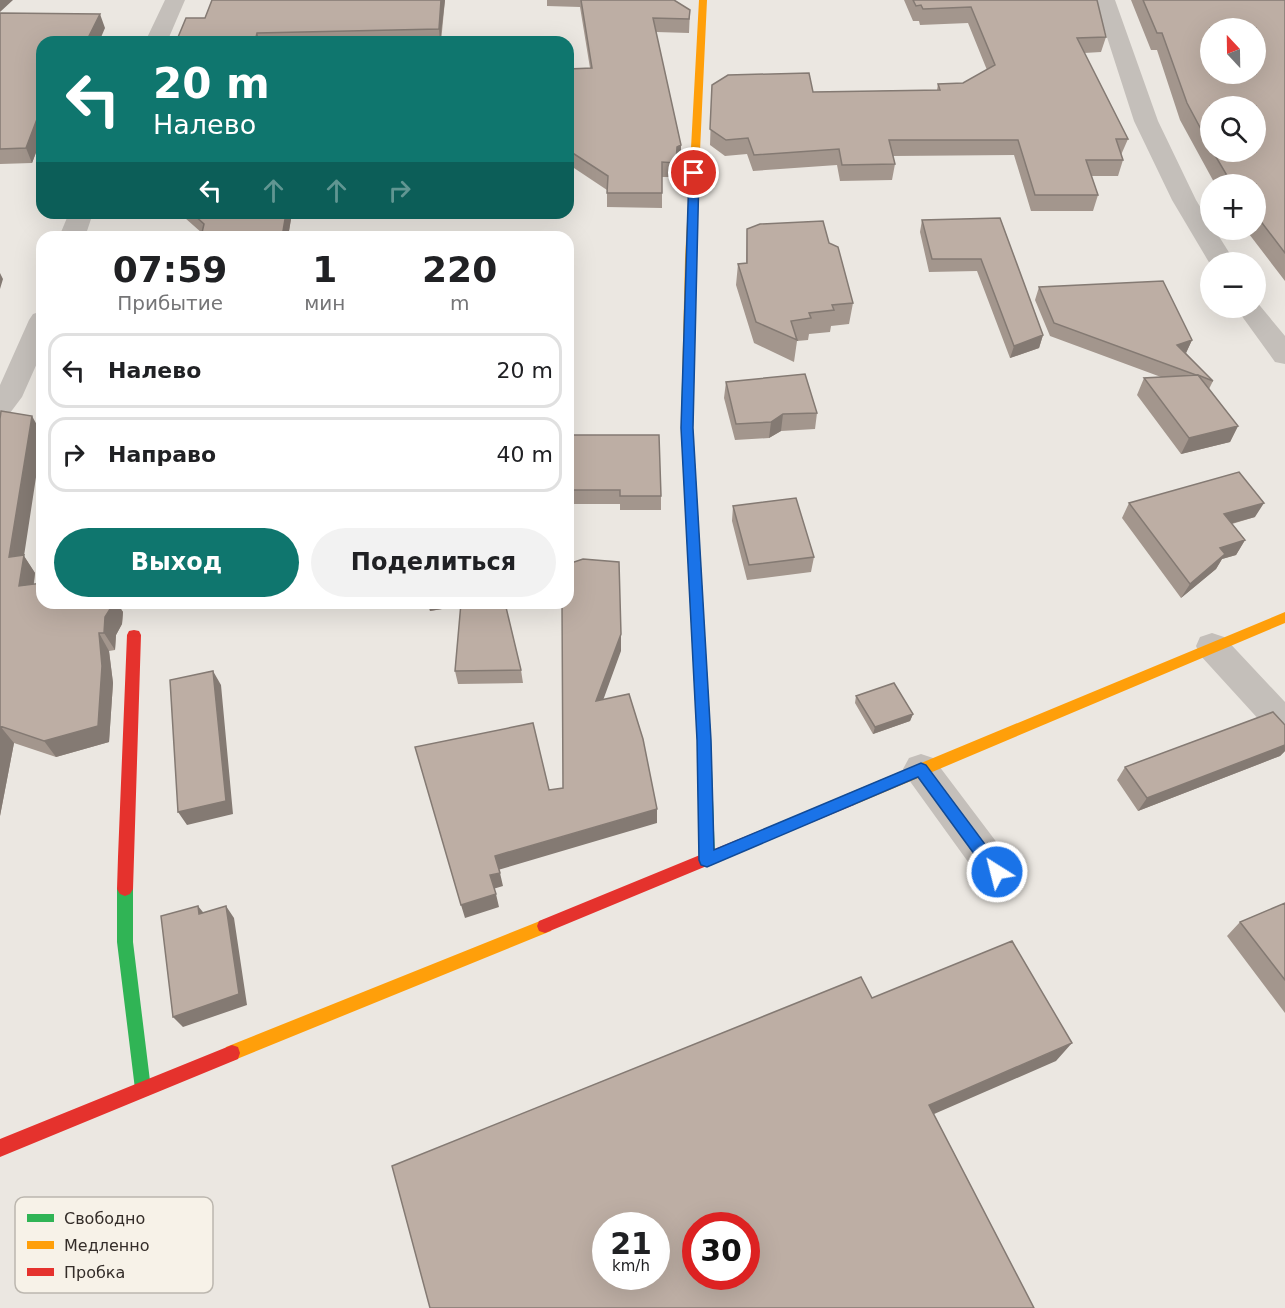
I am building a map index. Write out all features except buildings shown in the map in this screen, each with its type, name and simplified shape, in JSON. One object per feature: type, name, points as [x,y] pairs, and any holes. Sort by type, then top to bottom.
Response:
[{"type":"street","points":[[159,36],[175,0]]},
{"type":"street","points":[[703,0],[690,259],[687,428],[704,740],[707,860]]},
{"type":"street","points":[[1105,0],[1146,121],[1184,200],[1216,252]]},
{"type":"street","points":[[1257,318],[1285,355]]},
{"type":"street","points":[[0,406],[12,390],[36,334]]},
{"type":"street","points":[[0,1148],[707,860],[1285,617]]},
{"type":"street","points":[[134,635],[132,724],[126,813],[124,942],[143,1089]]},
{"type":"street","points":[[1212,646],[1285,725]]},
{"type":"street","points":[[921,769],[997,872]]},
{"type":"traffic: fast","points":[[688,382],[687,428],[704,740],[707,860]]},
{"type":"traffic: fast","points":[[125,889],[125,942],[143,1089]]},
{"type":"traffic: slow","points":[[688,382],[690,259],[703,0]]},
{"type":"traffic: slow","points":[[849,800],[1285,617]]},
{"type":"traffic: slow","points":[[232,1053],[545,926]]},
{"type":"traffic: jam","points":[[125,889],[134,635]]},
{"type":"traffic: jam","points":[[545,926],[849,800]]},
{"type":"traffic: jam","points":[[0,1148],[232,1053]]},
{"type":"route","points":[[694,173],[687,428],[704,740],[707,860],[921,769],[997,872]]}]
